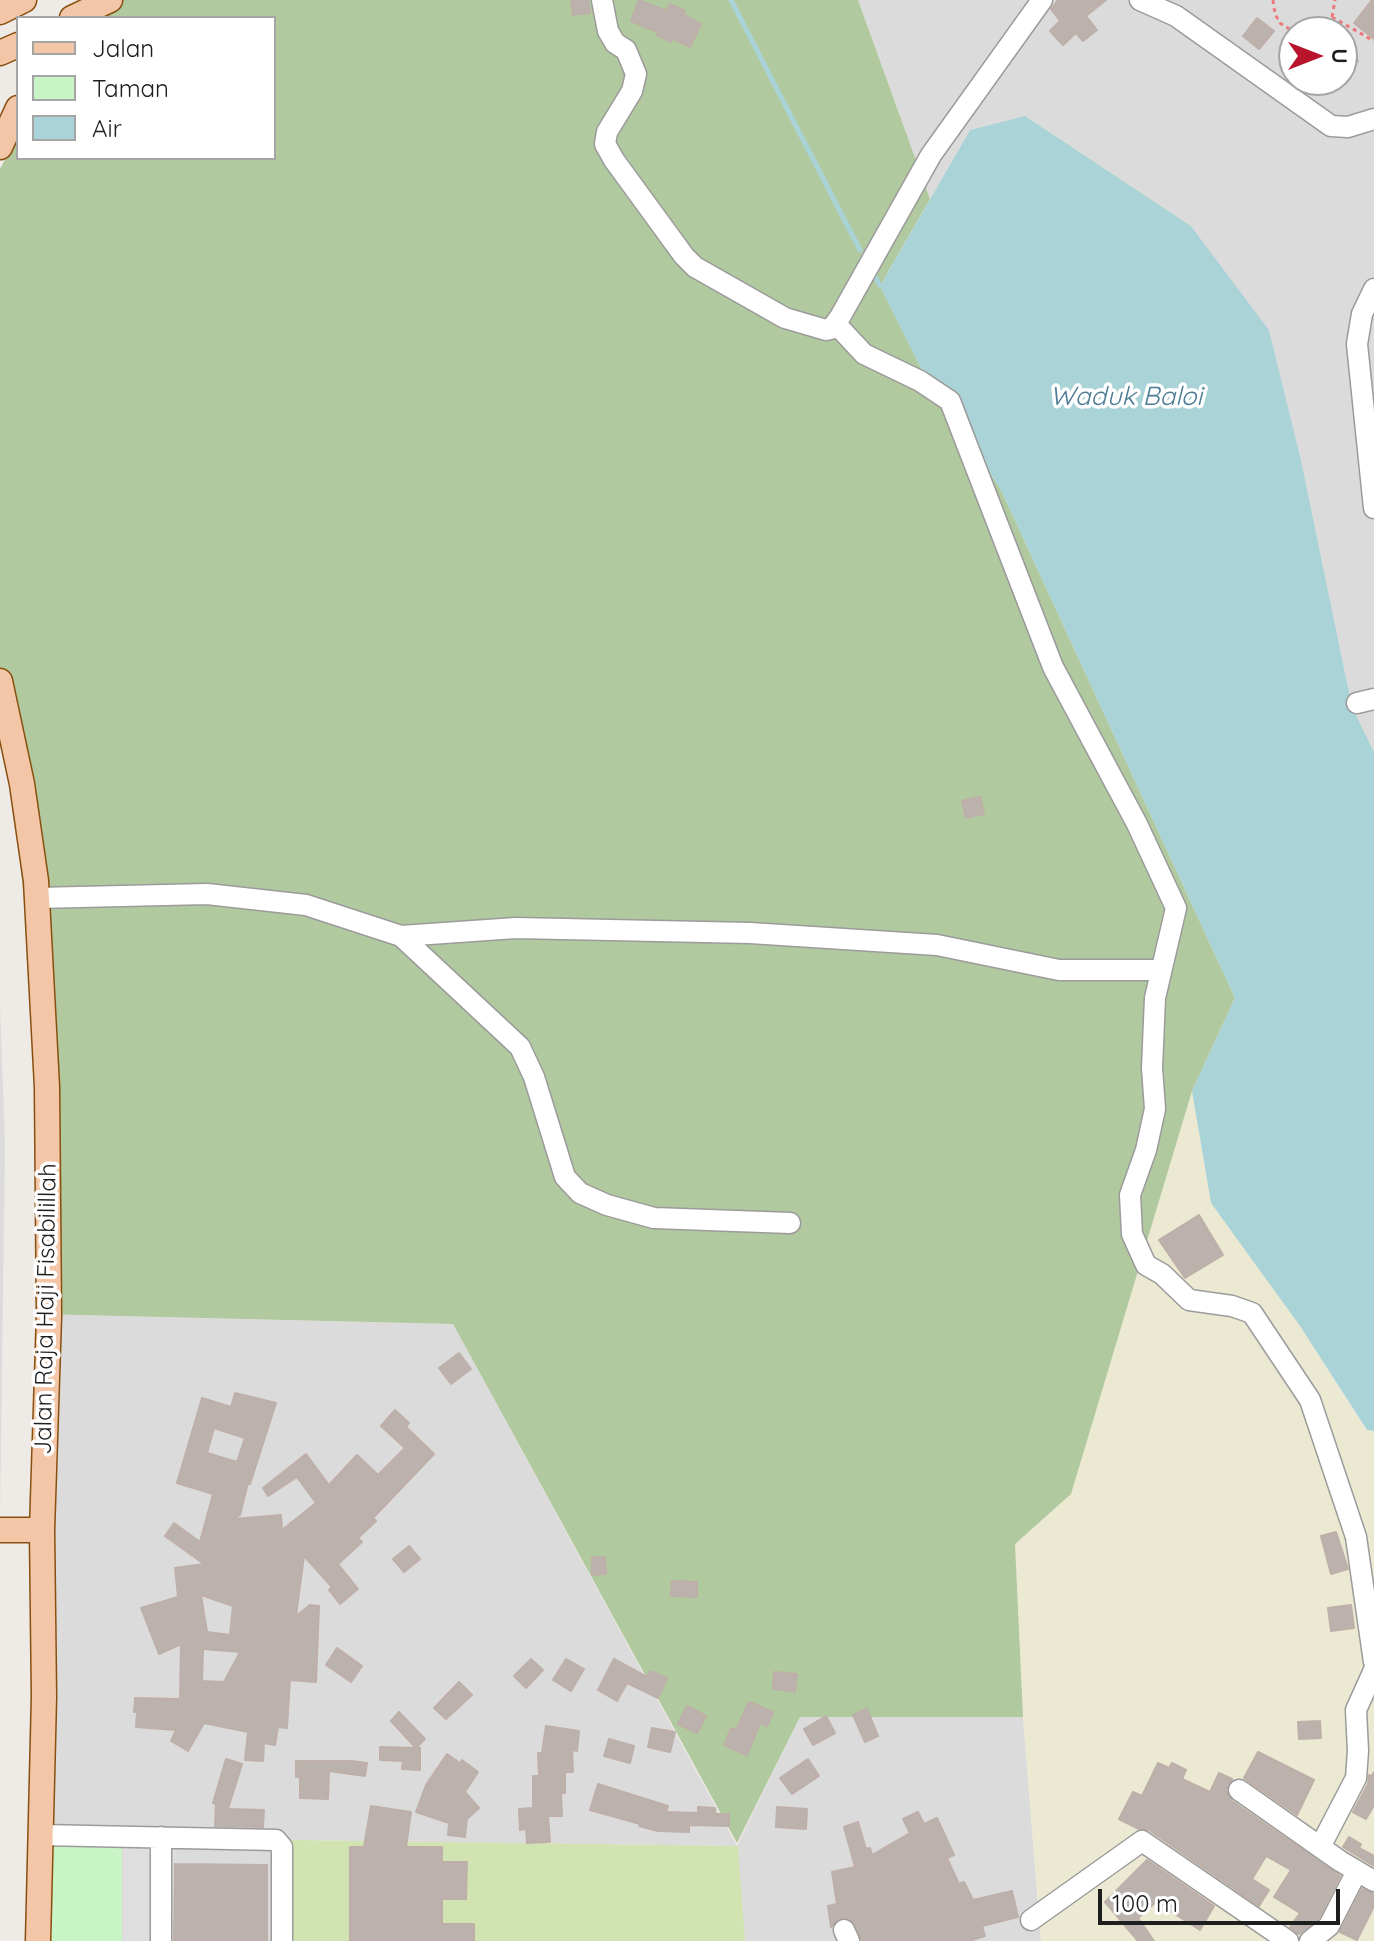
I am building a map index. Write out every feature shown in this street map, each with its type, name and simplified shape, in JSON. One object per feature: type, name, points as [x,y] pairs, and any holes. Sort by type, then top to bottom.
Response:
[{"type":"main road","points":[[0,12],[24,0]]},
{"type":"main road","points":[[79,16],[110,0]]},
{"type":"main road","points":[[0,147],[16,112]]},
{"type":"main road","name":"Jalan Raja Haji Fisabilillah","points":[[0,681],[22,784],[37,898],[49,1171],[49,1316],[42,1530],[42,1835],[38,1941]]},
{"type":"main road","points":[[0,1530],[42,1530]]},
{"type":"street","points":[[602,0],[608,31],[615,43],[626,50],[636,74],[632,91],[607,132],[605,144],[614,160],[695,267],[785,318],[826,330],[836,324],[931,155],[1042,0]]},
{"type":"street","points":[[1140,0],[1176,16],[1331,126],[1348,127],[1374,119]]},
{"type":"street","points":[[1374,289],[1362,314],[1357,344],[1372,457],[1374,508]]},
{"type":"street","points":[[836,324],[864,354],[920,381],[950,401],[1053,667],[1137,824],[1176,908],[1155,998],[1152,1068],[1155,1109],[1146,1150],[1130,1195],[1132,1234],[1146,1265],[1162,1274],[1189,1300],[1232,1306],[1252,1313],[1310,1400],[1356,1537],[1374,1662]]},
{"type":"street","points":[[37,898],[221,896],[306,905],[401,936],[516,928],[750,933],[937,945],[1059,970],[1161,970]]},
{"type":"street","points":[[401,936],[520,1047],[534,1077],[565,1177],[580,1193],[607,1205],[654,1218],[790,1223]]},
{"type":"street","points":[[1320,1847],[1356,1778],[1356,1710],[1374,1670]]},
{"type":"street","points":[[1239,1790],[1366,1876],[1329,1926],[1310,1941]]},
{"type":"street","points":[[42,1835],[265,1839],[279,1842],[282,1847],[282,1941]]},
{"type":"street","points":[[161,1837],[161,1941]]},
{"type":"street","points":[[1031,1920],[1142,1841],[1288,1941]]},
{"type":"path","points":[[1273,0],[1278,19]]},
{"type":"shaded area","points":[[858,0],[1374,0],[1374,752],[1352,707],[1301,460],[1269,330],[1191,226],[1025,116],[970,130],[930,199]]},
{"type":"shaded area","points":[[0,1005],[5,1145],[0,1515]]},
{"type":"shaded area","points":[[1192,1091],[1211,1203],[1300,1326],[1366,1430],[1374,1431],[1374,1941],[1041,1941],[1023,1717],[1015,1544],[1071,1494]]},
{"type":"shaded area","points":[[36,1314],[453,1324],[737,1846],[290,1840],[289,1941],[26,1941]]},
{"type":"shaded area","points":[[800,1717],[1023,1717],[1041,1941],[745,1941],[737,1846]]},
{"type":"shaded area","points":[[124,1837],[177,1838],[176,1941],[124,1941]]},
{"type":"green space","points":[[103,0],[858,0],[930,199],[880,286],[926,378],[1001,490],[1235,998],[1192,1091],[1071,1494],[1015,1544],[1023,1717],[800,1717],[737,1843],[453,1324],[36,1314],[39,1167],[31,966],[8,746],[0,710],[0,169],[16,139],[16,160],[276,160],[276,16],[91,16]]},
{"type":"green space","points":[[42,1835],[122,1837],[122,1941],[35,1941]]},
{"type":"green space","points":[[290,1840],[738,1846],[745,1941],[289,1941]]},
{"type":"water","name":"Waduk Baloi","points":[[1025,116],[1191,226],[1269,330],[1301,460],[1352,707],[1374,752],[1374,1431],[1367,1430],[1300,1326],[1211,1203],[1192,1091],[1235,998],[1001,490],[926,378],[880,286],[970,130]]},
{"type":"building","points":[[571,0],[588,0],[590,13],[573,15]]},
{"type":"building","points":[[639,0],[667,11],[670,4],[701,24],[690,47],[672,38],[671,42],[657,35],[658,32],[631,21]]},
{"type":"building","points":[[1058,0],[1106,0],[1086,16],[1097,30],[1083,41],[1076,33],[1063,45],[1050,31],[1060,21],[1051,9]]},
{"type":"building","points":[[1374,0],[1374,39],[1358,26],[1358,18]]},
{"type":"building","points":[[1257,18],[1274,31],[1259,49],[1243,36]]},
{"type":"building","points":[[980,797],[984,814],[966,818],[962,801]]},
{"type":"building","points":[[1199,1215],[1223,1255],[1185,1278],[1159,1240]]},
{"type":"building","points":[[459,1353],[471,1369],[451,1384],[439,1368]]},
{"type":"building","points":[[235,1393],[276,1403],[240,1515],[234,1519],[281,1515],[282,1530],[316,1503],[297,1477],[268,1496],[263,1488],[306,1454],[329,1485],[357,1455],[378,1475],[405,1448],[381,1426],[395,1410],[409,1423],[406,1427],[434,1454],[373,1518],[376,1521],[358,1538],[362,1542],[338,1564],[358,1589],[340,1604],[329,1590],[332,1587],[304,1556],[296,1616],[310,1605],[319,1606],[316,1682],[290,1680],[287,1728],[278,1727],[275,1745],[264,1743],[263,1761],[245,1760],[248,1732],[204,1723],[188,1751],[171,1741],[176,1730],[136,1727],[137,1712],[134,1712],[135,1698],[180,1699],[181,1644],[159,1654],[141,1608],[178,1597],[175,1568],[204,1564],[165,1536],[174,1523],[200,1542],[213,1494],[177,1483],[202,1398],[231,1407]],"holes":[[[214,1428],[245,1438],[237,1462],[207,1453]],[[201,1595],[233,1606],[230,1635],[207,1632]],[[203,1649],[240,1652],[224,1682],[202,1681]]]},
{"type":"building","points":[[1336,1532],[1348,1569],[1331,1574],[1321,1536]]},
{"type":"building","points":[[409,1546],[420,1559],[404,1572],[393,1559]]},
{"type":"building","points":[[592,1557],[605,1557],[606,1574],[592,1575]]},
{"type":"building","points":[[672,1581],[697,1582],[697,1597],[671,1596]]},
{"type":"building","points":[[1351,1605],[1354,1628],[1331,1631],[1328,1608]]},
{"type":"building","points":[[337,1648],[362,1666],[351,1682],[326,1665]]},
{"type":"building","points":[[531,1659],[543,1670],[526,1688],[514,1676]]},
{"type":"building","points":[[566,1659],[584,1669],[571,1691],[553,1680]]},
{"type":"building","points":[[614,1659],[647,1677],[650,1671],[667,1678],[658,1698],[627,1683],[617,1701],[598,1690]]},
{"type":"building","points":[[774,1672],[797,1674],[795,1692],[773,1689]]},
{"type":"building","points":[[459,1682],[472,1695],[446,1719],[434,1708]]},
{"type":"building","points":[[749,1702],[773,1712],[767,1726],[760,1723],[747,1755],[724,1745],[731,1728],[736,1730]]},
{"type":"building","points":[[687,1706],[706,1716],[697,1733],[678,1724]]},
{"type":"building","points":[[867,1709],[878,1736],[865,1742],[853,1715]]},
{"type":"building","points":[[399,1712],[425,1739],[416,1748],[391,1721]]},
{"type":"building","points":[[826,1716],[835,1733],[813,1745],[804,1729]]},
{"type":"building","points":[[1320,1721],[1321,1738],[1299,1739],[1298,1722]]},
{"type":"building","points":[[546,1726],[579,1731],[577,1751],[572,1750],[573,1772],[565,1772],[565,1793],[561,1793],[562,1816],[548,1816],[550,1842],[527,1843],[526,1829],[520,1830],[519,1809],[533,1808],[533,1776],[539,1776],[538,1753],[542,1753]]},
{"type":"building","points":[[652,1728],[675,1732],[670,1752],[648,1747]]},
{"type":"building","points":[[609,1739],[634,1746],[630,1763],[604,1756]]},
{"type":"building","points":[[380,1747],[420,1748],[420,1770],[402,1769],[403,1761],[380,1760]]},
{"type":"building","points":[[1258,1752],[1314,1780],[1297,1815],[1244,1778]]},
{"type":"building","points":[[447,1754],[478,1772],[465,1792],[479,1808],[467,1819],[465,1837],[448,1835],[449,1823],[416,1812],[426,1785]]},
{"type":"building","points":[[226,1759],[242,1764],[228,1809],[264,1810],[263,1827],[215,1826],[216,1804],[213,1803]]},
{"type":"building","points":[[808,1759],[819,1776],[792,1794],[780,1778]]},
{"type":"building","points":[[296,1761],[367,1763],[365,1776],[329,1771],[328,1799],[300,1798]]},
{"type":"building","points":[[1158,1763],[1169,1768],[1172,1763],[1186,1770],[1182,1779],[1210,1792],[1219,1773],[1232,1779],[1226,1790],[1232,1801],[1340,1876],[1319,1918],[1299,1934],[1290,1927],[1300,1913],[1274,1897],[1291,1870],[1266,1856],[1252,1879],[1269,1890],[1259,1906],[1149,1830],[1139,1829],[1119,1819],[1133,1792],[1142,1796]]},
{"type":"building","points":[[1374,1772],[1374,1805],[1366,1819],[1353,1812],[1368,1784],[1369,1775],[1372,1776]]},
{"type":"building","points":[[598,1784],[668,1806],[666,1812],[698,1813],[698,1807],[715,1808],[715,1814],[729,1814],[729,1826],[689,1825],[689,1832],[658,1831],[639,1826],[590,1810]]},
{"type":"building","points":[[371,1806],[411,1812],[406,1847],[442,1847],[442,1862],[467,1862],[466,1899],[442,1899],[442,1924],[474,1924],[474,1941],[350,1941],[350,1847],[364,1847]]},
{"type":"building","points":[[777,1807],[807,1809],[806,1829],[776,1827]]},
{"type":"building","points":[[918,1812],[924,1824],[937,1818],[954,1855],[947,1858],[959,1884],[964,1882],[973,1900],[1012,1891],[1018,1917],[982,1926],[985,1936],[969,1941],[862,1941],[855,1924],[844,1917],[831,1927],[828,1906],[837,1904],[832,1872],[855,1867],[844,1827],[858,1822],[866,1849],[870,1848],[872,1855],[910,1833],[903,1819]]},
{"type":"building","points":[[1349,1837],[1361,1844],[1359,1848],[1374,1856],[1374,1866],[1343,1847]]},
{"type":"building","points":[[1147,1860],[1214,1906],[1200,1930],[1156,1902],[1138,1918],[1154,1941],[1138,1941],[1105,1902]]},
{"type":"building","points":[[175,1864],[267,1865],[267,1941],[174,1941]]},
{"type":"building","points":[[1362,1889],[1374,1894],[1374,1906],[1357,1940],[1340,1932]]},
{"type":"waterway","points":[[731,0],[860,250]]},
{"type":"waterway","points":[[874,274],[880,286]]}]
